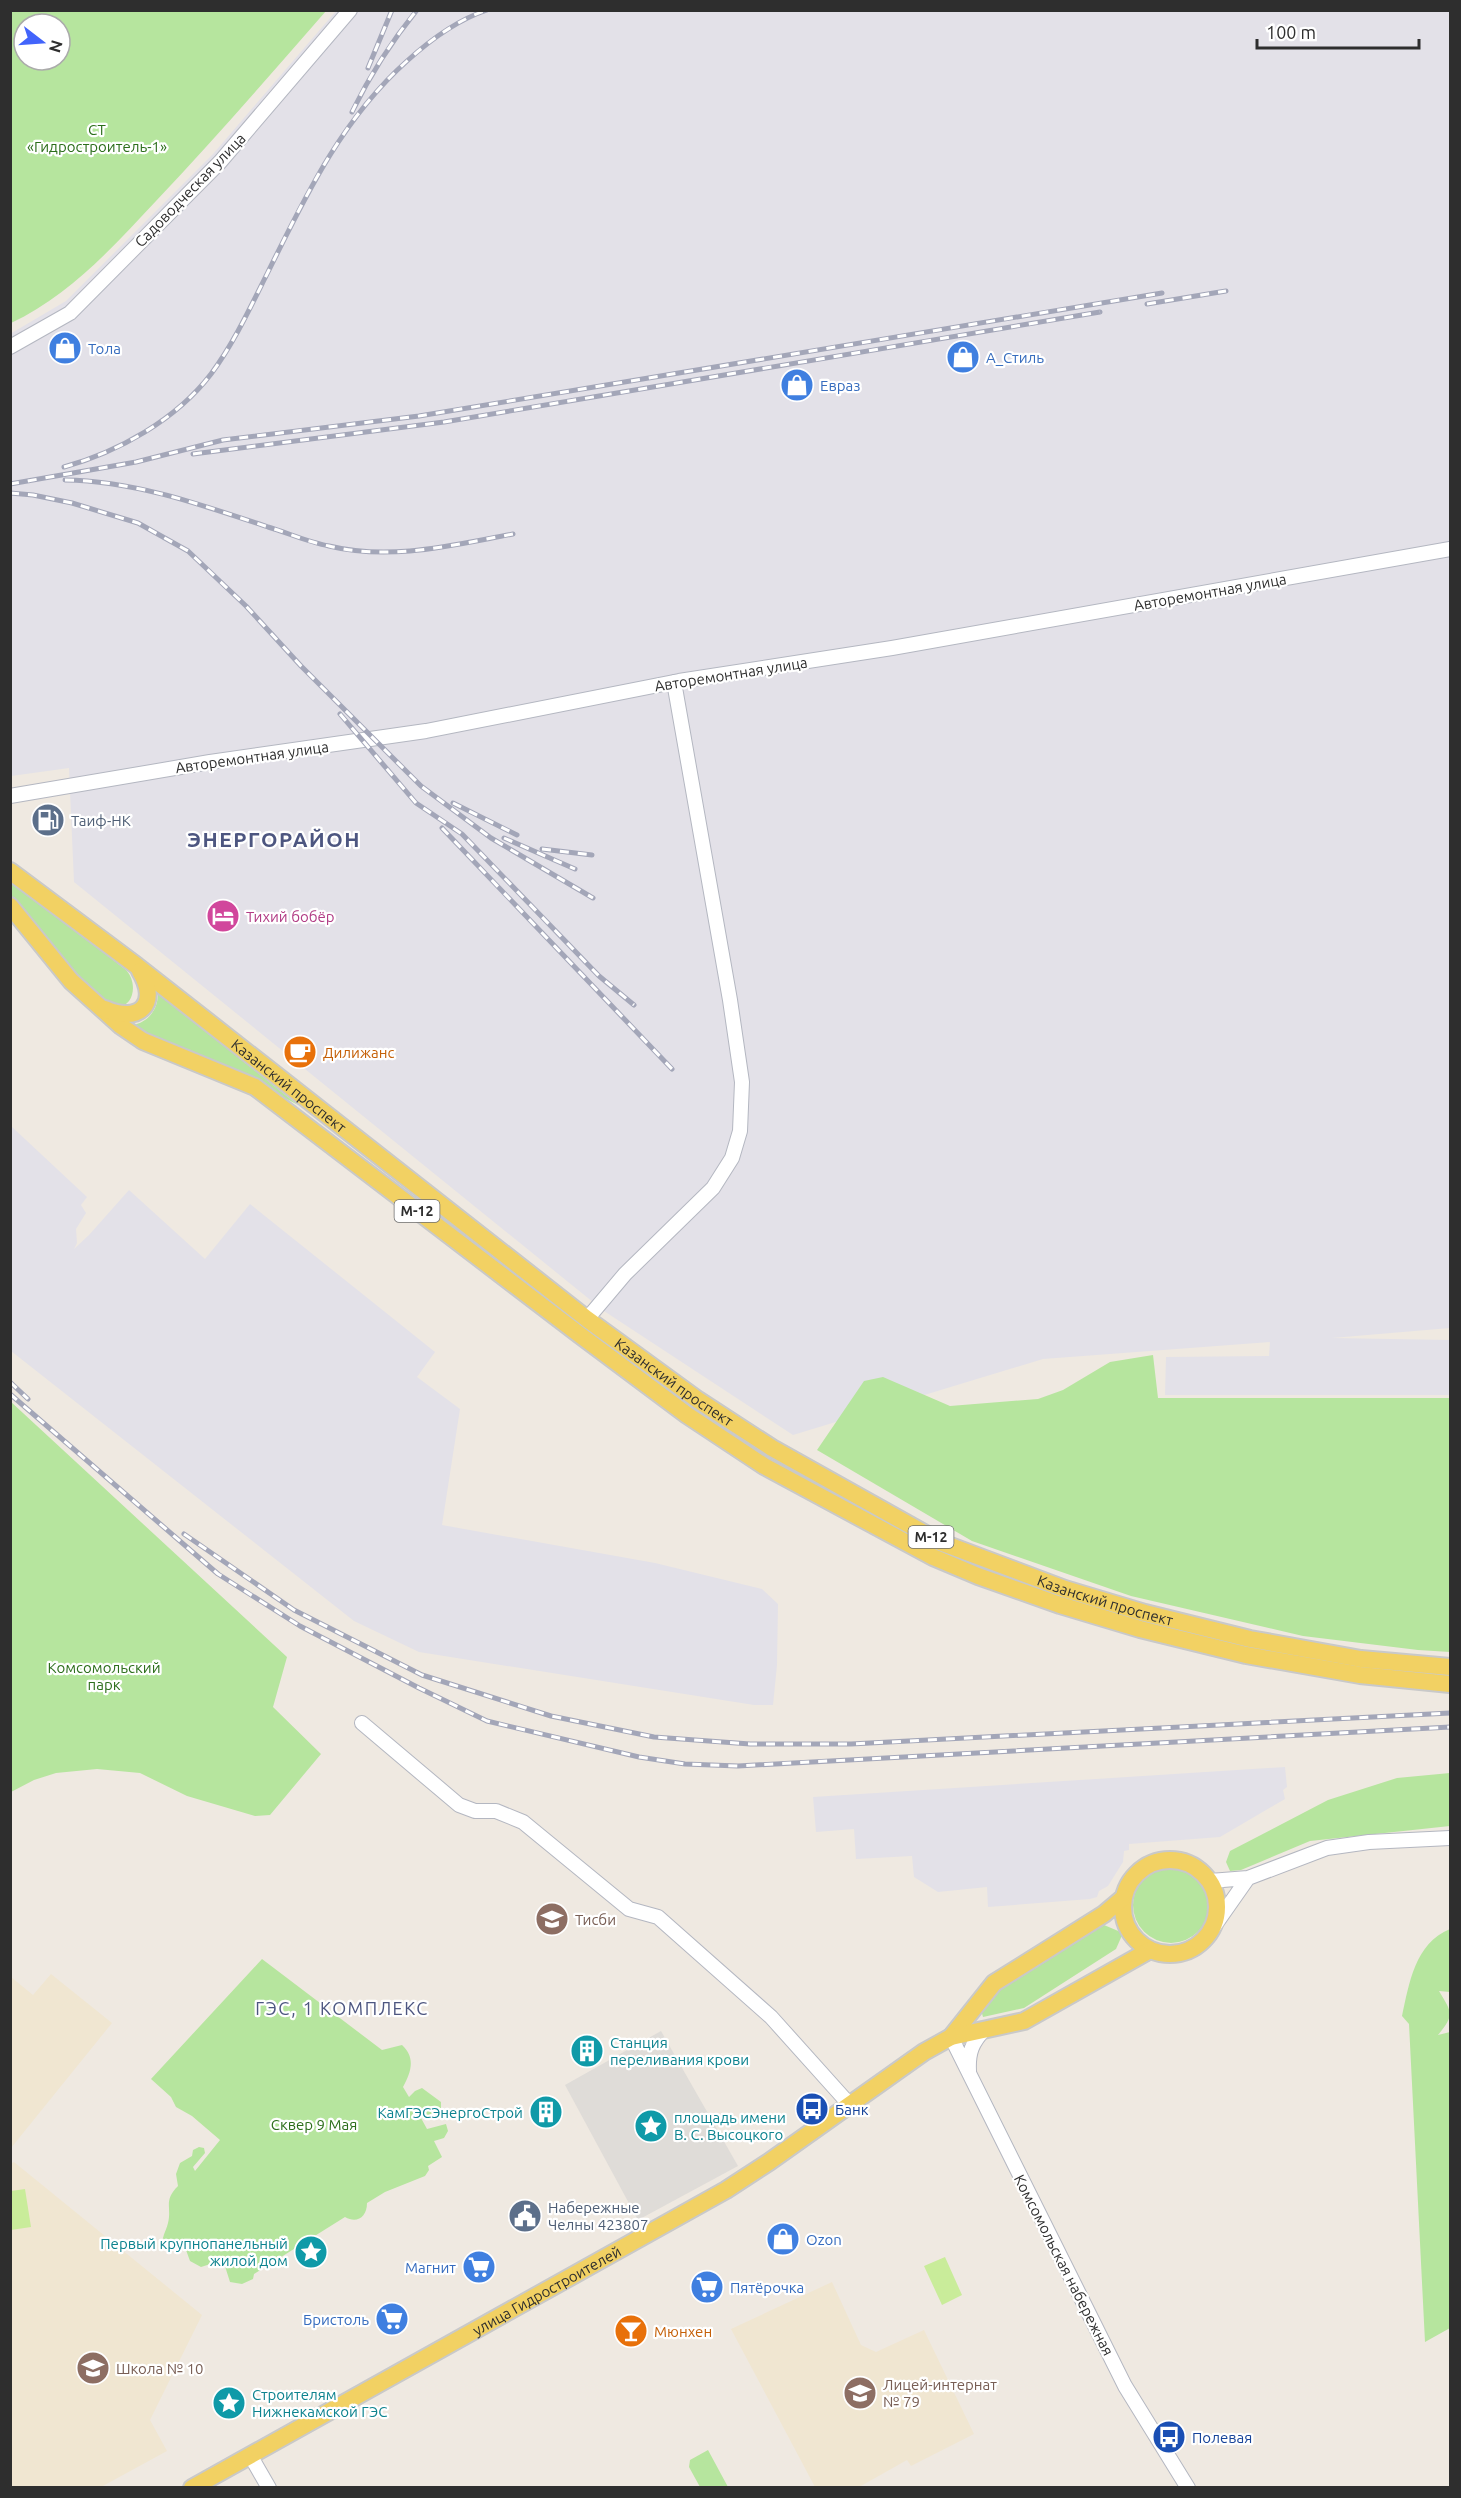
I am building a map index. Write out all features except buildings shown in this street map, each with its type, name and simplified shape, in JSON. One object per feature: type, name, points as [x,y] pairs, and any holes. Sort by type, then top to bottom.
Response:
[{"type":"main road","name":"Казанский проспект","points":[[11,871],[137,966],[587,1319],[735,1427],[940,1542],[1065,1589],[1145,1613],[1315,1653],[1450,1667]]},
{"type":"main road","name":"Казанский проспект","points":[[10,906],[72,981],[96,1005],[142,1041],[255,1087],[687,1415],[764,1466],[933,1557],[978,1576],[1060,1605],[1140,1629],[1246,1655],[1360,1675],[1450,1684]]},
{"type":"main road","points":[[96,1005],[120,1015],[134,1014],[144,1008],[149,996],[148,985],[137,966]]},
{"type":"main road","points":[[687,1415],[700,1416],[701,1406],[698,1400]]},
{"type":"main road","points":[[727,1442],[720,1429],[723,1424],[735,1427]]},
{"type":"main road","points":[[951,2037],[994,1983],[1104,1914],[1123,1898],[1138,1874],[1149,1866],[1160,1862],[1176,1861],[1198,1869],[1210,1881],[1217,1905],[1215,1920],[1208,1935],[1198,1945],[1186,1951],[1172,1954],[1150,1950],[1130,1931],[1125,1920],[1123,1898]]},
{"type":"main road","points":[[951,2037],[1024,2021],[1150,1950]]},
{"type":"main road","name":"улица Гидростроителей","points":[[192,2487],[726,2190],[924,2052],[951,2037]]},
{"type":"street","name":"Садоводческая улица","points":[[10,347],[70,313],[220,162],[350,10]]},
{"type":"street","name":"Авторемонтная улица","points":[[10,796],[210,762],[426,731],[674,682],[1185,597],[1450,549]]},
{"type":"street","points":[[587,1319],[625,1274],[713,1188],[732,1158],[740,1131],[742,1083],[730,1000],[674,682]]},
{"type":"street","points":[[10,805],[31,794]]},
{"type":"street","points":[[362,1723],[459,1805],[475,1811],[496,1811],[523,1822],[630,1909],[658,1917],[771,2018],[850,2104]]},
{"type":"street","points":[[1210,1881],[1248,1878],[1327,1848],[1369,1842],[1450,1838]]},
{"type":"street","points":[[1208,1935],[1248,1878]]},
{"type":"street","points":[[969,2073],[971,2048],[976,2038],[985,2029]]},
{"type":"street","name":"Комсомольская набережная","points":[[951,2037],[1125,2386],[1188,2487]]},
{"type":"street","points":[[250,2455],[269,2487]]},
{"type":"shaded area","points":[[336,11],[1450,11],[1450,1328],[1332,1338],[1450,1340],[1450,1395],[1165,1395],[1166,1357],[1269,1356],[1270,1342],[1043,1359],[793,1435],[604,1311],[74,882],[69,768],[11,776],[10,334],[66,301],[213,154]]},
{"type":"shaded area","points":[[11,1126],[87,1197],[81,1205],[86,1213],[76,1229],[77,1243],[74,1249],[129,1190],[205,1259],[250,1204],[435,1352],[417,1377],[460,1409],[442,1525],[655,1563],[762,1589],[778,1604],[777,1665],[773,1705],[754,1705],[419,1652],[354,1621],[11,1351]]},
{"type":"shaded area","points":[[1285,1767],[1287,1787],[1283,1790],[1285,1799],[1220,1837],[1129,1844],[1129,1850],[1124,1851],[1123,1862],[1108,1886],[1099,1891],[1097,1897],[1090,1899],[988,1907],[987,1887],[938,1892],[914,1877],[912,1856],[856,1859],[854,1829],[816,1832],[813,1797]]},
{"type":"shaded area","points":[[51,1974],[112,2023],[11,2148],[11,1977],[33,1995]]},
{"type":"shaded area","name":"площадь имени В. С. Высоцкого","points":[[661,2031],[738,2166],[638,2220],[565,2085]]},
{"type":"shaded area","name":"Школа № 10","points":[[14,2162],[202,2315],[150,2420],[167,2451],[101,2487],[11,2487],[10,2164]]},
{"type":"shaded area","name":"Лицей-интернат № 79","points":[[832,2282],[861,2345],[876,2352],[924,2330],[974,2434],[911,2466],[907,2460],[859,2487],[815,2487],[731,2329]]},
{"type":"green space","name":"СТ «Гидростроитель-1»","points":[[10,11],[326,11],[200,154],[107,253],[71,285],[32,312],[11,323]]},
{"type":"green space","points":[[10,879],[126,970],[133,990],[128,1002],[118,1007],[110,1005],[86,987],[58,956],[11,896]]},
{"type":"green space","points":[[158,993],[298,1105],[226,1067],[128,1026],[141,1023],[150,1016],[154,1011]]},
{"type":"green space","points":[[1153,1355],[1158,1398],[1450,1398],[1450,1652],[1303,1636],[1131,1596],[972,1541],[817,1450],[864,1381],[883,1377],[950,1406],[1038,1399],[1063,1390],[1110,1362]]},
{"type":"green space","name":"Комсомольский парк","points":[[10,1401],[287,1657],[273,1707],[321,1754],[270,1815],[255,1816],[187,1796],[140,1773],[97,1769],[56,1773],[34,1780],[11,1792]]},
{"type":"green space","points":[[1450,1773],[1450,1826],[1310,1841],[1241,1870],[1230,1871],[1226,1862],[1230,1851],[1328,1800],[1397,1778]]},
{"type":"green space","points":[[1171,1867],[1185,1870],[1198,1878],[1206,1891],[1209,1905],[1206,1919],[1198,1932],[1185,1940],[1171,1943],[1157,1940],[1144,1932],[1136,1919],[1133,1905],[1136,1891],[1144,1878],[1157,1870]]},
{"type":"green space","points":[[1104,1925],[1123,1933],[1116,1949],[1024,2008],[983,2017],[981,2010],[1012,1978]]},
{"type":"green space","points":[[1450,1929],[1450,1992],[1439,1991],[1450,2013],[1438,2035],[1450,2032],[1450,2328],[1425,2342],[1409,2024],[1402,2016],[1411,1978],[1421,1954],[1438,1935]]},
{"type":"green space","name":"Сквер 9 Мая","points":[[262,1959],[382,2050],[402,2045],[411,2060],[403,2087],[409,2097],[422,2088],[441,2102],[441,2109],[436,2115],[421,2118],[427,2129],[446,2124],[448,2131],[444,2138],[434,2141],[442,2157],[428,2166],[429,2170],[425,2176],[385,2192],[367,2203],[367,2208],[360,2218],[354,2220],[345,2217],[254,2274],[253,2279],[242,2284],[230,2282],[223,2260],[201,2267],[190,2261],[186,2250],[178,2242],[171,2245],[166,2244],[163,2238],[168,2225],[169,2200],[178,2186],[176,2174],[180,2163],[192,2156],[193,2150],[199,2147],[204,2148],[205,2153],[193,2167],[195,2171],[220,2140],[192,2116],[176,2107],[171,2097],[151,2079]]},
{"type":"green space","points":[[25,2189],[31,2227],[11,2230],[11,2191]]},
{"type":"green space","points":[[945,2257],[962,2295],[942,2305],[924,2266]]},
{"type":"green space","points":[[708,2450],[728,2487],[700,2487],[689,2467],[690,2460]]},
{"type":"railway","points":[[368,68],[392,10]]},
{"type":"railway","points":[[352,112],[382,59],[417,10]]},
{"type":"railway","points":[[64,467],[105,453],[145,432],[181,406],[197,391],[227,350],[249,311],[327,159],[363,108],[384,84],[425,46],[454,25],[487,10]]},
{"type":"railway","points":[[1147,304],[1226,291]]},
{"type":"railway","points":[[10,484],[136,462],[223,440],[419,416],[1162,293]]},
{"type":"railway","points":[[193,454],[444,422],[1100,312]]},
{"type":"railway","points":[[65,480],[117,485],[168,496],[313,542],[352,550],[375,552],[422,550],[513,534]]},
{"type":"railway","points":[[10,493],[72,503],[138,523],[188,551],[246,606],[301,666],[421,786],[491,838],[593,898]]},
{"type":"railway","points":[[340,714],[416,803],[462,834],[599,976],[634,1005]]},
{"type":"railway","points":[[453,803],[517,835]]},
{"type":"railway","points":[[442,828],[672,1069]]},
{"type":"railway","points":[[504,838],[575,869]]},
{"type":"railway","points":[[542,849],[592,855]]},
{"type":"railway","points":[[10,1382],[28,1399]]},
{"type":"railway","points":[[10,1394],[218,1574],[300,1626],[487,1721],[639,1757],[685,1764],[738,1766],[1450,1727]]},
{"type":"railway","points":[[184,1534],[294,1610],[422,1675],[551,1716],[654,1737],[750,1744],[851,1744],[1450,1713]]},
{"type":"place","name":"Тола","points":[[65,348]]},
{"type":"place","name":"А_Стиль","points":[[963,357]]},
{"type":"place","name":"Евраз","points":[[797,385]]},
{"type":"place","name":"Таиф-НК","points":[[48,820]]},
{"type":"place","name":"Тихий бобёр","points":[[223,916]]},
{"type":"place","name":"Дилижанс","points":[[300,1052]]},
{"type":"place","name":"Тисби","points":[[552,1919]]},
{"type":"place","name":"Станция переливания крови","points":[[587,2051]]},
{"type":"place","name":"Банк","points":[[812,2109]]},
{"type":"place","name":"КамГЭСЭнергоСтрой","points":[[546,2112]]},
{"type":"place","name":"площадь имени В. С. Высоцкого","points":[[651,2126]]},
{"type":"place","name":"Набережные Челны 423807","points":[[525,2216]]},
{"type":"place","name":"Ozon","points":[[783,2239]]},
{"type":"place","name":"Первый крупнопанельный жилой дом","points":[[311,2252]]},
{"type":"place","name":"Магнит","points":[[479,2267]]},
{"type":"place","name":"Пятёрочка","points":[[707,2287]]},
{"type":"place","name":"Бристоль","points":[[392,2319]]},
{"type":"place","name":"Мюнхен","points":[[631,2331]]},
{"type":"place","name":"Школа № 10","points":[[93,2368]]},
{"type":"place","name":"Лицей-интернат № 79","points":[[860,2393]]},
{"type":"place","name":"Строителям Нижнекамской ГЭС","points":[[229,2403]]},
{"type":"place","name":"Полевая","points":[[1169,2437]]},
{"type":"district","name":"ЭНЕРГОРАЙОН","points":[[274,839]]},
{"type":"district","name":"ГЭС, 1 КОМПЛЕКС","points":[[342,2008]]}]
